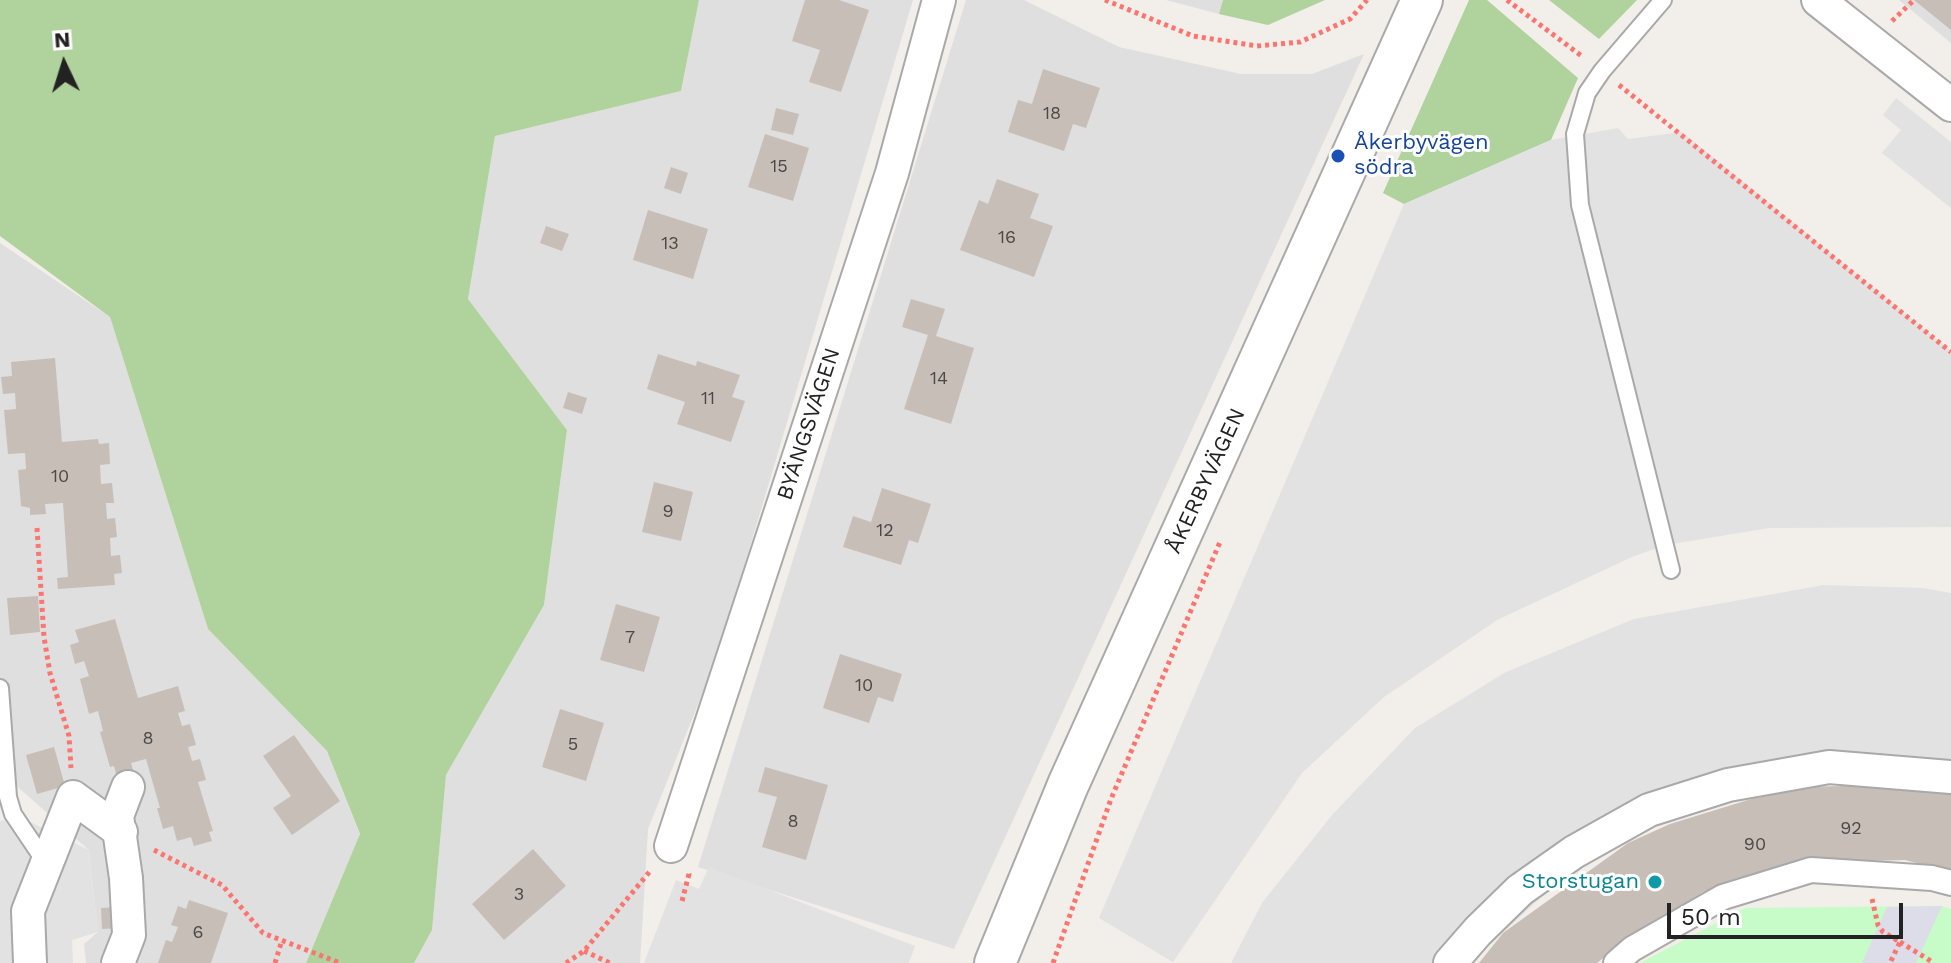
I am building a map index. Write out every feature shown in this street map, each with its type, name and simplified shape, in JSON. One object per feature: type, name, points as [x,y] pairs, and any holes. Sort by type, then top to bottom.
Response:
[{"type":"street","name":"BYÄNGSVÄGEN","points":[[671,846],[892,173],[939,0]]},
{"type":"street","name":"ÅKERBYVÄGEN","points":[[995,963],[1068,785],[1422,0]]},
{"type":"street","points":[[1818,0],[1951,105]]},
{"type":"street","points":[[1450,963],[1520,890],[1574,852],[1649,810],[1728,785],[1829,767],[1951,777]]},
{"type":"street","points":[[118,963],[129,935],[117,816],[128,787]]},
{"type":"street","points":[[30,963],[28,911],[73,797],[121,832]]},
{"type":"street","points":[[1616,963],[1632,949],[1723,897],[1811,870],[1932,878],[1951,883]]},
{"type":"lane","points":[[1663,0],[1587,93],[1575,134],[1580,205],[1671,570]]},
{"type":"lane","points":[[0,688],[8,797],[13,814],[46,863]]},
{"type":"path","points":[[1105,0],[1193,36],[1257,46],[1300,42],[1350,19],[1367,0]]},
{"type":"path","points":[[1507,0],[1602,71],[1951,352]]},
{"type":"path","points":[[37,528],[44,637],[50,673],[69,736],[73,797]]},
{"type":"path","points":[[121,832],[222,885],[263,933],[340,963]]},
{"type":"path","points":[[566,963],[584,951],[671,846]]},
{"type":"path","points":[[1871,874],[1873,912],[1878,925],[1883,932],[1934,963]]},
{"type":"path","points":[[275,963],[282,940]]},
{"type":"path","points":[[1890,963],[1900,942]]},
{"type":"path","points":[[584,951],[610,963]]},
{"type":"shaded area","points":[[699,0],[913,0],[717,657],[648,829],[640,963],[414,963],[432,930],[446,775],[544,605],[567,430],[468,299],[495,136],[681,91]]},
{"type":"shaded area","points":[[966,0],[1024,0],[1119,47],[1241,74],[1312,74],[1364,54],[954,949],[698,867]]},
{"type":"shaded area","points":[[1166,0],[1223,0],[1219,14]]},
{"type":"shaded area","points":[[1899,0],[1951,0],[1951,43]]},
{"type":"shaded area","points":[[1896,98],[1951,142],[1951,208],[1882,153],[1901,130],[1883,115]]},
{"type":"shaded area","points":[[1618,128],[1628,139],[1682,132],[1951,351],[1951,527],[1769,528],[1666,545],[1634,556],[1497,620],[1384,697],[1302,773],[1173,962],[1099,918],[1404,204],[1551,140]]},
{"type":"shaded area","points":[[0,243],[110,317],[208,629],[327,751],[360,835],[306,963],[86,963],[84,944],[98,932],[89,850],[2,773]]},
{"type":"shaded area","points":[[1824,585],[1923,588],[1951,593],[1951,770],[1824,765],[1687,802],[1577,864],[1470,963],[1231,963],[1262,903],[1332,815],[1415,728],[1506,672],[1634,619]]},
{"type":"shaded area","points":[[20,817],[89,850],[98,932],[72,940],[73,963],[0,963],[0,821]]},
{"type":"shaded area","points":[[709,867],[915,946],[909,963],[644,963],[676,880],[699,889]]},
{"type":"shaded area","points":[[1942,906],[1916,963],[1862,963],[1887,907]]},
{"type":"green space","points":[[0,0],[699,0],[681,91],[495,136],[468,299],[567,430],[544,605],[446,775],[432,930],[414,963],[306,963],[360,834],[327,751],[208,629],[110,317],[0,236]]},
{"type":"green space","points":[[1223,0],[1325,0],[1268,25],[1219,14]]},
{"type":"green space","points":[[1469,0],[1487,0],[1578,78],[1551,140],[1404,204],[1383,193]]},
{"type":"green space","points":[[1549,0],[1637,0],[1599,39]]},
{"type":"green space","points":[[1942,906],[1951,909],[1951,963],[1640,963],[1745,908]]},
{"type":"building","points":[[805,0],[839,0],[869,10],[841,92],[809,82],[820,50],[792,41]]},
{"type":"building","points":[[1914,0],[1951,0],[1951,30]]},
{"type":"building","points":[[1043,69],[1100,88],[1086,128],[1073,124],[1064,151],[1008,132],[1018,100],[1032,104]]},
{"type":"building","points":[[776,108],[799,114],[793,135],[771,130]]},
{"type":"building","points":[[765,134],[809,148],[793,201],[748,187]]},
{"type":"building","points":[[671,167],[688,173],[681,194],[664,188]]},
{"type":"building","points":[[997,179],[1039,194],[1030,218],[1053,226],[1034,277],[960,250],[979,200],[988,204]]},
{"type":"building","points":[[648,210],[708,229],[693,279],[633,260]]},
{"type":"building","points":[[546,226],[569,234],[562,251],[540,243]]},
{"type":"building","points":[[911,299],[945,309],[936,336],[974,348],[951,424],[904,409],[928,335],[902,327]]},
{"type":"building","points":[[658,354],[696,366],[697,361],[740,375],[732,397],[745,401],[731,442],[677,424],[685,402],[647,389]]},
{"type":"building","points":[[55,358],[62,442],[98,439],[99,444],[109,443],[110,464],[100,465],[101,484],[112,483],[114,503],[106,503],[107,519],[115,518],[117,537],[110,538],[111,556],[120,555],[122,573],[114,574],[115,585],[58,589],[57,578],[68,577],[63,503],[45,504],[46,514],[30,515],[30,508],[21,506],[18,470],[26,469],[25,453],[8,454],[4,410],[16,409],[15,393],[3,394],[1,377],[12,376],[11,362]]},
{"type":"building","points":[[568,392],[587,398],[582,414],[563,408]]},
{"type":"building","points":[[654,482],[693,492],[681,541],[642,532]]},
{"type":"building","points":[[882,488],[931,504],[918,543],[909,540],[901,565],[843,547],[853,516],[871,522]]},
{"type":"building","points":[[38,596],[40,632],[10,635],[7,598]]},
{"type":"building","points":[[616,604],[660,617],[644,672],[600,660]]},
{"type":"building","points":[[115,619],[138,698],[178,686],[185,711],[178,713],[182,726],[190,724],[196,745],[188,747],[192,761],[200,759],[206,780],[198,782],[213,831],[209,832],[212,841],[194,846],[191,837],[177,841],[173,826],[163,829],[146,759],[131,763],[134,773],[117,778],[114,766],[110,767],[100,732],[103,731],[98,711],[89,714],[80,679],[89,676],[84,661],[75,664],[70,645],[79,642],[75,630]]},
{"type":"building","points":[[840,654],[902,674],[893,702],[878,697],[869,723],[823,708]]},
{"type":"building","points":[[560,709],[604,723],[586,781],[542,767]]},
{"type":"building","points":[[294,735],[340,801],[292,835],[273,808],[291,796],[263,756]]},
{"type":"building","points":[[54,747],[65,786],[37,794],[26,755]]},
{"type":"building","points":[[765,767],[828,785],[806,860],[762,847],[777,797],[758,792]]},
{"type":"building","name":"Storstugan","points":[[1951,784],[1951,872],[1905,860],[1795,863],[1703,892],[1597,963],[1479,963],[1503,933],[1628,843],[1670,824],[1790,787]]},
{"type":"building","points":[[533,849],[566,886],[504,940],[472,904]]},
{"type":"building","points":[[189,900],[228,913],[211,963],[158,963],[166,940],[172,942],[178,927],[171,925],[178,906],[186,909]]},
{"type":"building","points":[[117,907],[119,928],[102,929],[101,908]]},
{"type":"place","name":"Åkerbyvägen södra","points":[[1338,156]]},
{"type":"place","name":"Storstugan","points":[[1655,882]]}]
